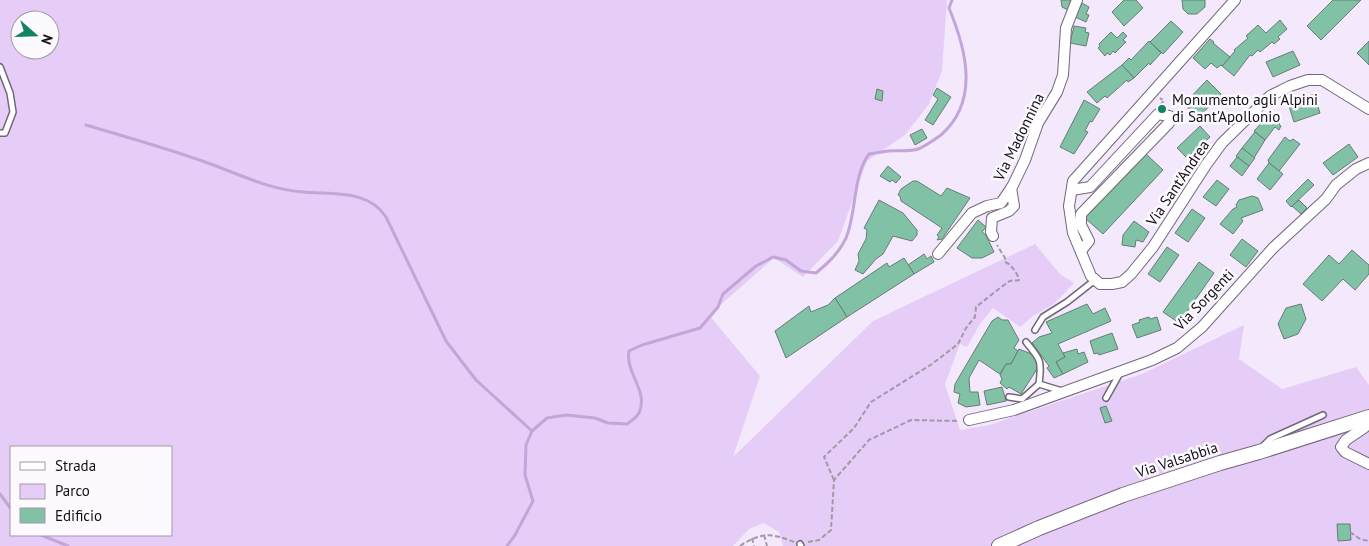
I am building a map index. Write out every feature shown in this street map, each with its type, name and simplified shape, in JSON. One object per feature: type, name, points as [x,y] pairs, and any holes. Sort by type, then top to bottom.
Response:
[{"type":"main road","name":"Via Valsabbia","points":[[999,546],[1123,495],[1220,462],[1367,418]]},
{"type":"street","name":"Via Madonnina","points":[[938,254],[972,213],[987,206],[1002,203],[1011,188],[1025,160],[1038,123],[1057,92],[1063,75],[1066,28],[1077,0]]},
{"type":"street","points":[[1095,280],[1091,276],[1073,233],[1069,206],[1073,181],[1234,0]]},
{"type":"street","name":"Via Sant'Andrea","points":[[1095,280],[1100,284],[1112,284],[1122,282],[1131,274],[1153,247],[1222,143],[1270,96],[1308,80],[1322,80],[1369,109]]},
{"type":"street","points":[[1072,190],[1090,186],[1158,114],[1169,116],[1169,124],[1081,214],[1081,225],[1088,241],[1081,252]]},
{"type":"street","name":"Via Sorgenti","points":[[964,420],[1014,410],[1122,371],[1177,348],[1196,332],[1273,248],[1326,199],[1336,185],[1369,163]]},
{"type":"street","points":[[993,236],[991,232],[992,218],[1009,211],[1014,206],[1011,188]]},
{"type":"street","points":[[1367,418],[1365,427],[1346,440],[1341,447],[1344,452],[1369,464]]},
{"type":"lane","points":[[0,67],[10,93],[13,112],[5,132],[0,133]]},
{"type":"lane","points":[[1035,330],[1043,317],[1068,302],[1095,280]]},
{"type":"lane","points":[[1009,398],[1022,399],[1039,384],[1040,359],[1026,342]]},
{"type":"lane","points":[[1106,398],[1122,371]]},
{"type":"lane","points":[[1039,384],[1065,392]]},
{"type":"lane","points":[[1258,452],[1270,439],[1323,415]]},
{"type":"path","points":[[1153,91],[1164,101],[1154,111],[1158,114]]},
{"type":"path","points":[[740,546],[752,538],[764,535],[778,535],[801,545],[820,540],[831,530],[834,480],[824,457],[854,428],[871,402],[932,364],[958,344],[966,328],[975,317],[976,307],[1005,284],[1011,281],[1018,281],[1019,278],[1009,264],[1005,262],[1005,258],[993,236]]},
{"type":"path","points":[[834,480],[869,440],[911,420],[964,420]]},
{"type":"path","points":[[1350,532],[1360,539],[1369,542]]},
{"type":"path","points":[[764,535],[767,546]]},
{"type":"path","points":[[752,538],[754,546]]},
{"type":"green space","points":[[0,0],[947,0],[942,71],[929,104],[905,135],[867,161],[838,241],[803,277],[774,258],[709,315],[760,376],[733,457],[873,321],[1035,244],[1060,274],[1074,283],[1054,304],[1033,316],[1020,327],[993,308],[980,324],[967,347],[960,344],[945,384],[960,430],[989,425],[1142,374],[1244,325],[1239,359],[1282,389],[1356,367],[1369,385],[1369,546],[783,546],[779,532],[764,523],[749,529],[733,546],[0,546]]},
{"type":"building","points":[[1061,0],[1073,0],[1068,10],[1062,7]]},
{"type":"building","points":[[1124,0],[1136,0],[1143,8],[1124,26],[1112,12]]},
{"type":"building","points":[[1182,0],[1205,0],[1205,7],[1197,14],[1188,14],[1183,9]]},
{"type":"building","points":[[1333,0],[1361,0],[1321,40],[1307,26]]},
{"type":"building","points":[[1082,3],[1089,7],[1086,14],[1089,15],[1086,22],[1075,17]]},
{"type":"building","points":[[1280,20],[1287,29],[1278,37],[1280,39],[1274,44],[1272,42],[1260,52],[1258,50],[1252,56],[1250,55],[1234,76],[1222,66],[1234,50],[1248,38],[1246,36],[1258,25],[1266,33]]},
{"type":"building","points":[[1171,21],[1183,32],[1163,54],[1150,42]]},
{"type":"building","points":[[1074,26],[1086,28],[1085,32],[1089,33],[1086,46],[1070,43]]},
{"type":"building","points":[[1111,32],[1117,38],[1123,32],[1127,36],[1123,40],[1126,42],[1115,53],[1113,51],[1110,55],[1107,53],[1105,56],[1098,48],[1099,44]]},
{"type":"building","points":[[1210,39],[1230,57],[1222,66],[1217,68],[1211,63],[1205,69],[1193,58]]},
{"type":"building","points":[[1149,41],[1161,53],[1134,78],[1122,65],[1129,58],[1131,60]]},
{"type":"building","points":[[1369,41],[1369,65],[1357,53]]},
{"type":"building","points":[[1293,51],[1300,65],[1273,77],[1266,62]]},
{"type":"building","points":[[1122,65],[1134,78],[1128,82],[1127,80],[1107,98],[1105,96],[1097,103],[1087,92]]},
{"type":"building","points":[[1207,80],[1221,94],[1198,118],[1184,104]]},
{"type":"building","points":[[937,88],[951,97],[933,125],[925,120],[938,99],[933,95]]},
{"type":"building","points":[[877,89],[883,91],[882,101],[875,99]]},
{"type":"building","points":[[1314,94],[1320,113],[1294,122],[1288,103]]},
{"type":"building","points":[[1084,100],[1100,109],[1092,122],[1090,121],[1085,131],[1088,132],[1074,154],[1060,147]]},
{"type":"building","points":[[1270,114],[1281,126],[1279,130],[1275,127],[1265,140],[1254,131]]},
{"type":"building","points":[[1200,126],[1210,137],[1187,158],[1177,148]]},
{"type":"building","points":[[922,129],[927,138],[915,145],[910,135]]},
{"type":"building","points":[[1255,132],[1265,140],[1254,158],[1242,148]]},
{"type":"building","points":[[1285,137],[1290,141],[1293,139],[1300,144],[1279,171],[1268,160]]},
{"type":"building","points":[[1349,144],[1358,157],[1333,175],[1323,163]]},
{"type":"building","points":[[1242,148],[1255,158],[1249,166],[1236,156]]},
{"type":"building","points":[[1145,153],[1163,170],[1103,234],[1085,218]]},
{"type":"building","points":[[1237,157],[1249,166],[1242,176],[1230,166]]},
{"type":"building","points":[[1269,163],[1283,174],[1270,190],[1257,179]]},
{"type":"building","points":[[888,166],[901,177],[896,183],[880,176]]},
{"type":"building","points":[[1308,179],[1314,185],[1291,207],[1286,201]]},
{"type":"building","points":[[1217,180],[1229,189],[1216,206],[1203,197]]},
{"type":"building","points":[[913,181],[917,181],[941,196],[947,188],[970,198],[942,239],[937,240],[939,237],[937,235],[942,228],[901,201],[898,195],[901,189]]},
{"type":"building","points":[[1252,196],[1258,198],[1263,210],[1241,218],[1243,221],[1233,234],[1220,224],[1237,207],[1236,205],[1239,200]]},
{"type":"building","points":[[879,200],[903,213],[917,230],[917,235],[912,241],[893,236],[883,254],[863,274],[855,270],[859,261],[858,254],[866,239],[867,230],[864,228]]},
{"type":"building","points":[[1299,200],[1307,208],[1301,214],[1292,206]]},
{"type":"building","points":[[1192,209],[1205,218],[1188,242],[1175,233]]},
{"type":"building","points":[[978,220],[986,227],[982,232],[986,235],[994,252],[982,258],[972,258],[957,248]]},
{"type":"building","points":[[1134,221],[1149,232],[1143,242],[1136,240],[1135,247],[1122,245],[1123,235]]},
{"type":"building","points":[[1242,239],[1258,251],[1246,267],[1230,255]]},
{"type":"building","points":[[1167,247],[1179,255],[1160,282],[1148,274]]},
{"type":"building","points":[[1352,250],[1369,265],[1369,274],[1355,290],[1343,279],[1322,301],[1303,284],[1329,255],[1339,264]]},
{"type":"building","points":[[924,254],[927,259],[931,256],[934,262],[914,274],[908,265]]},
{"type":"building","points":[[904,258],[914,274],[847,317],[835,298],[887,263],[889,267]]},
{"type":"building","points":[[1199,262],[1214,273],[1179,323],[1163,312]]},
{"type":"building","points":[[835,298],[847,317],[786,358],[775,331],[809,306],[811,312],[828,305]]},
{"type":"building","points":[[1087,304],[1093,314],[1105,308],[1111,321],[1058,344],[1065,357],[1056,362],[1063,374],[1054,378],[1047,368],[1049,366],[1032,343],[1039,337],[1052,333],[1046,322]]},
{"type":"building","points":[[1301,304],[1306,319],[1298,334],[1284,339],[1278,324],[1286,308]]},
{"type":"building","points":[[998,317],[1002,320],[1008,320],[1019,340],[1014,348],[1018,351],[1011,364],[1006,364],[1000,374],[979,360],[969,378],[970,392],[978,392],[980,405],[966,407],[958,403],[960,394],[954,392],[955,384],[992,321]]},
{"type":"building","points":[[1149,317],[1150,319],[1157,317],[1161,330],[1137,338],[1132,325],[1140,322],[1139,320]]},
{"type":"building","points":[[1112,333],[1118,349],[1099,355],[1098,353],[1094,354],[1090,341]]},
{"type":"building","points":[[1019,349],[1034,355],[1039,366],[1021,394],[1009,387],[1007,389],[1000,383],[1002,379],[1000,375],[1006,364],[1011,364]]},
{"type":"building","points":[[1077,349],[1078,354],[1084,352],[1088,362],[1063,374],[1056,362],[1065,357],[1063,353]]},
{"type":"building","points":[[1002,387],[1006,401],[987,405],[984,391]]},
{"type":"building","points":[[1106,406],[1112,421],[1105,423],[1100,408]]},
{"type":"building","points":[[1337,524],[1350,524],[1351,540],[1338,541]]},
{"type":"waterway","points":[[507,546],[533,501],[525,475],[526,445],[532,431],[547,418],[566,415],[595,418],[608,423],[627,424],[634,419],[639,413],[641,397],[630,367],[629,351],[642,345],[700,328],[718,307],[723,294],[756,266],[773,257],[786,260],[801,271],[816,273],[833,257],[846,238],[852,218],[860,173],[869,154],[918,149],[941,135],[953,121],[961,107],[965,91],[966,74],[960,40],[949,8],[952,0]]},
{"type":"waterway","points":[[86,125],[176,152],[278,188],[290,191],[349,195],[370,202],[386,217],[446,341],[476,380],[532,431]]},
{"type":"waterway","points":[[0,494],[10,508]]},
{"type":"waterway","points":[[43,536],[68,546]]},
{"type":"place","name":"Monumento agli Alpini di Sant'Apollonio","points":[[1162,109]]}]
